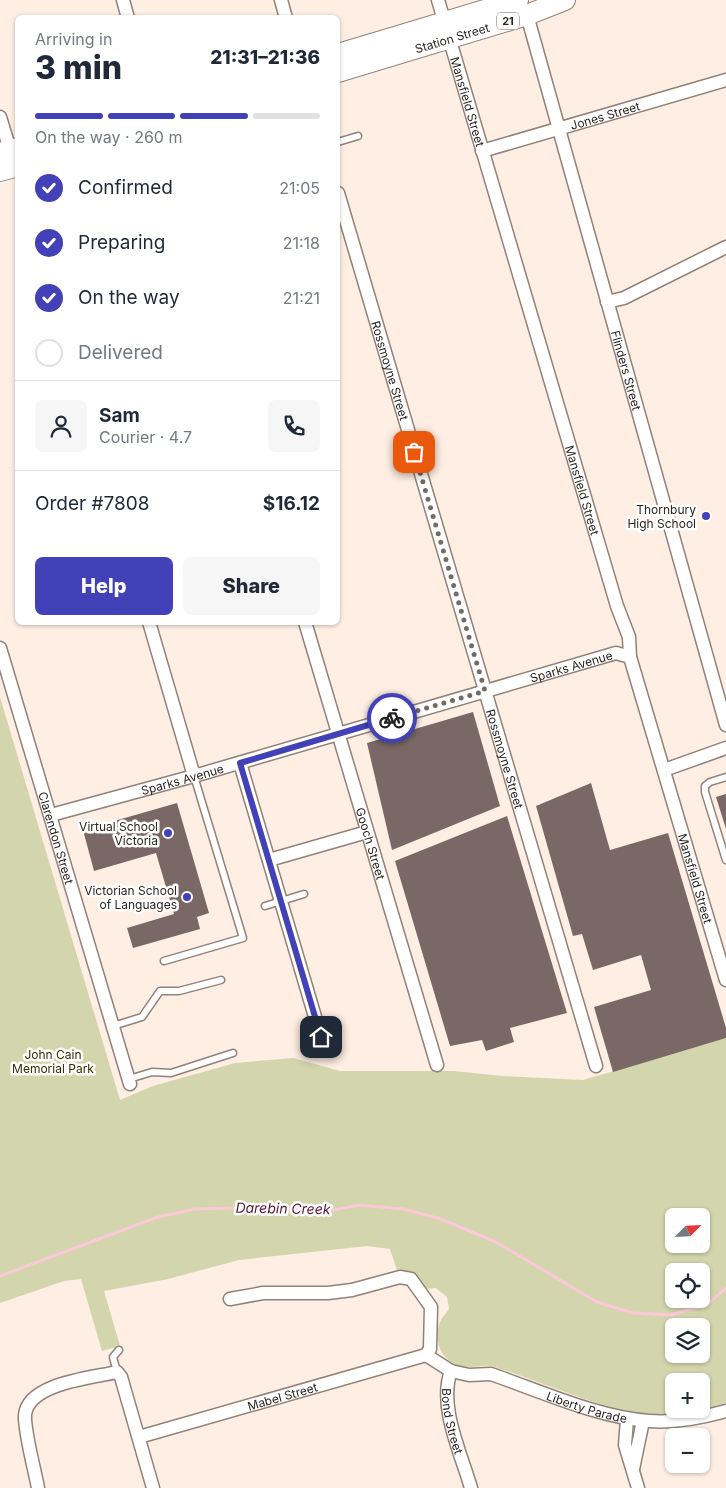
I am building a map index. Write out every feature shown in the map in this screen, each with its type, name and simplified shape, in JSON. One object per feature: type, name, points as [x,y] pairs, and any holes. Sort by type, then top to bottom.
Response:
[{"type":"main road","name":"Station Street","points":[[340,71],[447,30],[523,7],[565,0]]},
{"type":"main road","name":"Station Street","points":[[340,54],[447,30]]},
{"type":"street","points":[[123,0],[127,15]]},
{"type":"street","points":[[281,0],[285,15]]},
{"type":"street","name":"Mansfield Street","points":[[438,0],[618,606],[630,637],[630,657],[726,980]]},
{"type":"street","name":"Flinders Street","points":[[523,7],[726,725]]},
{"type":"street","name":"Jones Street","points":[[482,151],[726,80]]},
{"type":"street","points":[[0,118],[11,162]]},
{"type":"street","name":"Rossmoyne Street","points":[[340,200],[596,1066]]},
{"type":"street","points":[[607,302],[624,298],[726,247]]},
{"type":"street","points":[[150,625],[194,776]]},
{"type":"street","name":"Gooch Street","points":[[306,625],[437,1065]]},
{"type":"street","name":"Clarendon Street","points":[[0,648],[130,1082]]},
{"type":"street","name":"Sparks Avenue","points":[[50,815],[240,763],[616,653],[630,657]]},
{"type":"street","points":[[664,770],[726,748]]},
{"type":"street","points":[[240,763],[321,1037]]},
{"type":"street","points":[[269,860],[367,832]]},
{"type":"street","points":[[230,1299],[263,1293],[328,1293],[407,1277],[431,1307],[430,1349],[426,1355]]},
{"type":"street","name":"Bond Street","points":[[426,1355],[451,1371],[446,1386],[446,1405],[471,1488]]},
{"type":"street","name":"Mabel Street","points":[[139,1437],[426,1355]]},
{"type":"street","name":"Liberty Parade","points":[[451,1371],[469,1375],[491,1374],[627,1419],[643,1421],[696,1419],[726,1411]]},
{"type":"street","points":[[38,1488],[26,1415],[31,1399],[46,1388],[117,1372],[121,1377],[154,1488]]},
{"type":"street","points":[[627,1419],[625,1445],[638,1488]]},
{"type":"street","points":[[633,1471],[643,1421]]},
{"type":"lane","points":[[340,141],[358,136]]},
{"type":"lane","points":[[164,961],[243,938],[194,776]]},
{"type":"lane","points":[[726,777],[710,782],[705,786],[705,792],[726,860]]},
{"type":"lane","points":[[265,906],[304,894]]},
{"type":"lane","points":[[113,1026],[142,1017],[160,991],[179,991],[221,980]]},
{"type":"lane","points":[[130,1082],[152,1072],[171,1073],[233,1053]]},
{"type":"lane","points":[[117,1372],[113,1357],[119,1350]]},
{"type":"green space","name":"John Cain Memorial Park","points":[[0,697],[120,1100],[153,1086],[235,1063],[293,1058],[340,1071],[455,1071],[501,1076],[583,1080],[726,1038],[726,1403],[710,1407],[710,1373],[665,1373],[665,1414],[625,1410],[602,1404],[491,1366],[468,1367],[453,1363],[443,1355],[438,1343],[440,1322],[449,1309],[447,1297],[436,1288],[424,1289],[420,1280],[414,1276],[398,1273],[390,1249],[367,1246],[239,1260],[168,1279],[104,1291],[120,1346],[102,1351],[81,1279],[64,1281],[0,1303]]},
{"type":"building","points":[[473,712],[500,806],[392,850],[367,743]]},
{"type":"building","points":[[591,783],[610,850],[668,833],[726,1028],[726,1038],[613,1072],[594,1007],[651,990],[641,955],[593,970],[582,934],[573,936],[536,806]]},
{"type":"building","points":[[726,794],[726,829],[716,797]]},
{"type":"building","points":[[177,803],[209,913],[197,917],[200,929],[133,948],[127,928],[174,914],[156,853],[94,871],[83,830]]},
{"type":"building","points":[[507,816],[567,1013],[510,1028],[514,1042],[486,1051],[482,1040],[450,1046],[395,861]]},
{"type":"waterway","name":"Darebin Creek","points":[[0,1276],[158,1217],[195,1209],[271,1207],[334,1210],[359,1205],[404,1209],[441,1219],[496,1242],[597,1302],[633,1313],[671,1315],[708,1304],[726,1288]]},
{"type":"way so far","points":[[392,718],[485,691],[414,452]]},
{"type":"place","name":"Thornbury High School","points":[[706,516]]},
{"type":"place","name":"Virtual School Victoria","points":[[168,833]]},
{"type":"place","name":"Victorian School of Languages","points":[[187,897]]},
{"type":"route","points":[[321,1037],[240,763],[392,718]]}]
